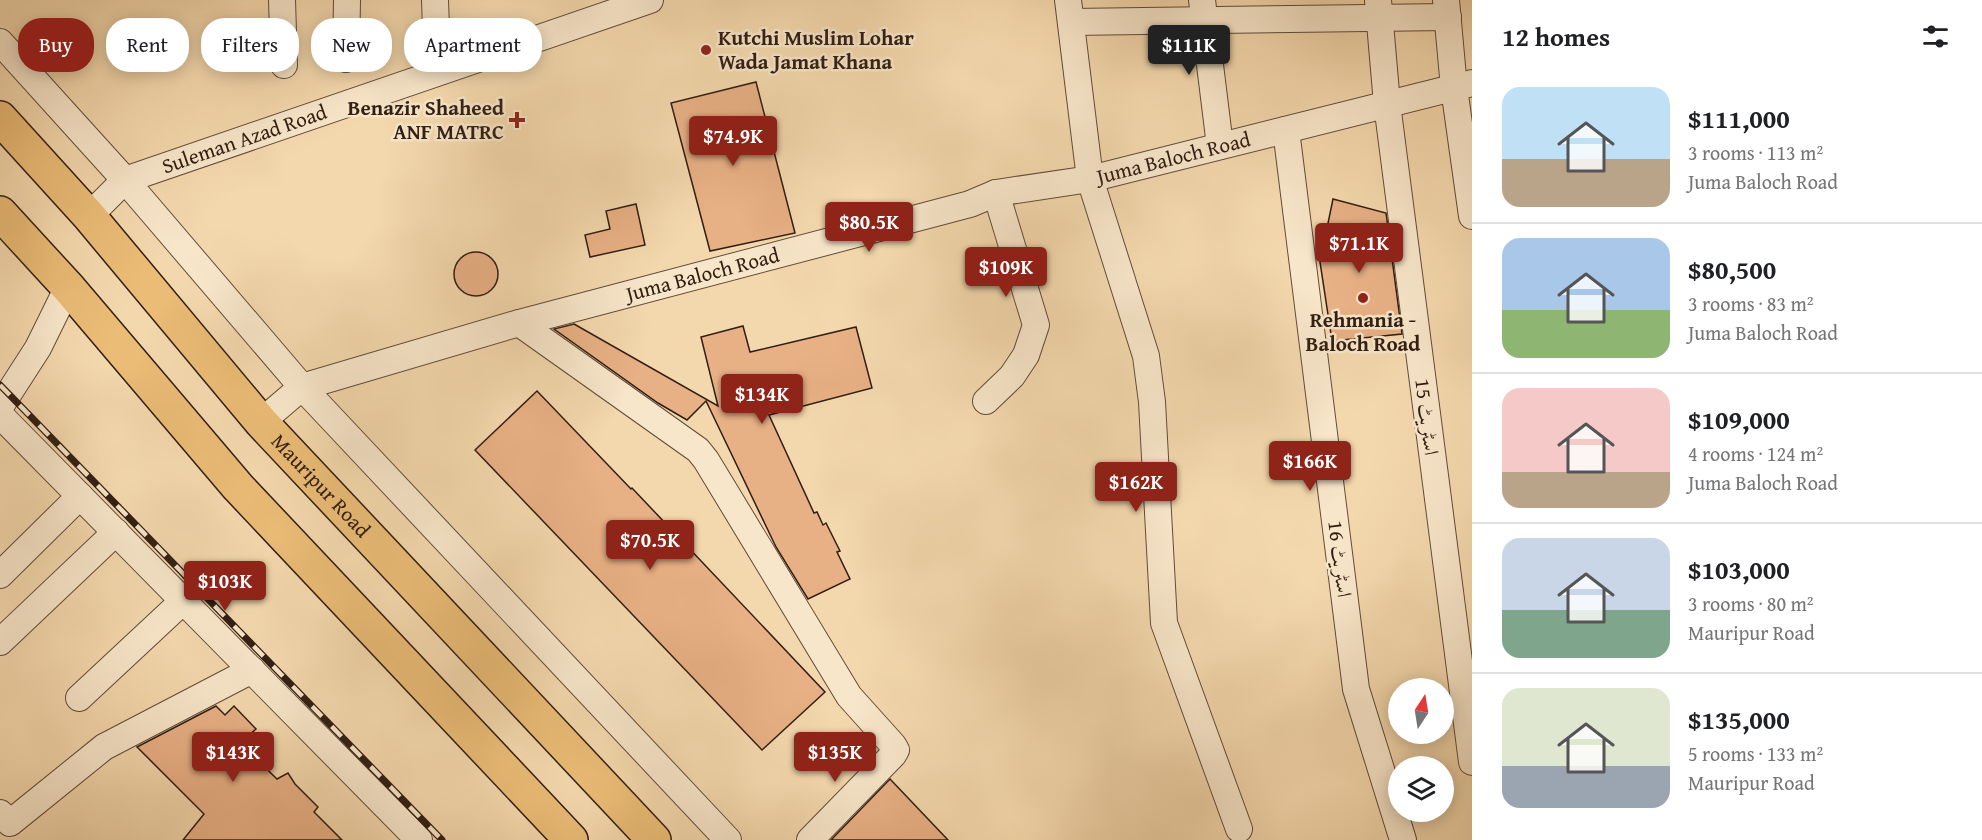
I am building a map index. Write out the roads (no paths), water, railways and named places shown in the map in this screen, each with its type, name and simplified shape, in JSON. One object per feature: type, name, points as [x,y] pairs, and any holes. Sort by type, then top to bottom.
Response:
[{"type":"highway","name":"Mauripur Road","points":[[0,118],[89,216],[261,422],[654,840]]},
{"type":"highway","points":[[0,213],[68,287],[238,487],[571,840]]},
{"type":"street","points":[[282,0],[283,18]]},
{"type":"street","points":[[346,0],[346,18]]},
{"type":"street","points":[[435,0],[436,18]]},
{"type":"street","name":"Suleman Azad Road","points":[[89,216],[125,180],[650,0]]},
{"type":"street","name":"اسٹریٹ 15","points":[[1378,9],[1387,105],[1472,762]]},
{"type":"street","points":[[1239,829],[1164,623],[1152,402],[1146,356],[1090,179],[1069,11],[1447,9],[1463,86],[1472,216]]},
{"type":"street","points":[[1203,10],[1220,146]]},
{"type":"street","points":[[0,42],[125,180],[302,387],[728,840]]},
{"type":"street","name":"Juma Baloch Road","points":[[261,422],[302,387],[519,323],[970,204],[996,193],[1090,179],[1463,86]]},
{"type":"street","name":"اسٹریٹ 16","points":[[1286,130],[1356,689],[1403,840]]},
{"type":"street","points":[[986,401],[1012,376],[1032,342],[1036,325],[996,193]]},
{"type":"street","points":[[0,407],[38,348],[68,287]]},
{"type":"street","points":[[519,323],[698,450],[849,696],[896,750],[810,840]]},
{"type":"street","points":[[0,415],[419,840]]},
{"type":"street","points":[[0,575],[80,496]]},
{"type":"street","points":[[0,642],[116,532]]},
{"type":"street","points":[[79,698],[183,601]]},
{"type":"street","points":[[0,813],[10,823],[104,747],[252,670]]},
{"type":"railway","points":[[0,385],[442,840]]},
{"type":"place","name":"Kutchi Muslim Lohar Wada Jamat Khana","points":[[706,50]]},
{"type":"place","name":"Benazir Shaheed ANF MATRC","points":[[517,120]]},
{"type":"place","name":"Rehmania - Baloch Road","points":[[1363,298]]}]
